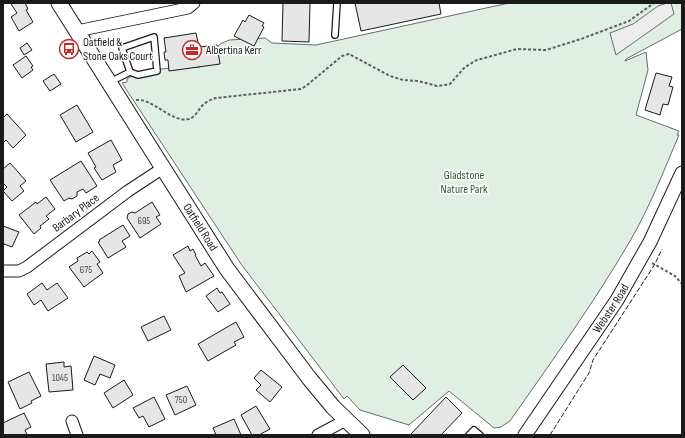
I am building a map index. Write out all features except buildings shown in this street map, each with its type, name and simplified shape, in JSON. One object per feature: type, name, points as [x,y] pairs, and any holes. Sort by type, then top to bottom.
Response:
[{"type":"main road","name":"Oatfield Road","points":[[59,3],[227,269],[309,378],[346,420],[362,435]]},
{"type":"street","points":[[77,31],[188,8],[194,3]]},
{"type":"street","name":"Barbary Place","points":[[3,271],[19,271],[27,267],[128,191],[163,168]]},
{"type":"street","name":"Webster Road","points":[[525,435],[616,300],[650,242],[682,173]]},
{"type":"street","points":[[318,435],[346,420]]},
{"type":"street","points":[[72,421],[77,435]]},
{"type":"lane","points":[[335,35],[337,3]]},
{"type":"lane","points":[[109,83],[130,72],[138,75],[157,71],[154,37],[122,48],[130,72]]},
{"type":"lane","points":[[469,435],[474,430],[480,435]]},
{"type":"path","points":[[124,106],[136,100],[141,100],[183,119],[192,118],[205,103],[216,98],[301,89],[342,56],[349,54],[390,76],[403,80],[437,86],[445,85],[450,84],[465,67],[477,60],[517,49],[546,50],[574,42],[629,21],[654,3]]},
{"type":"path","points":[[652,263],[675,276],[682,284]]},
{"type":"green space","name":"Gladstone Nature Park","points":[[509,3],[682,3],[682,29],[626,59],[625,61],[646,52],[648,70],[636,115],[679,131],[677,135],[679,135],[650,203],[630,241],[587,310],[510,421],[501,427],[494,428],[449,391],[409,425],[360,410],[347,396],[344,399],[241,264],[122,83],[127,82],[127,79],[134,75],[152,70],[200,67],[220,44],[229,40],[265,38],[272,43],[316,45]]},
{"type":"shaded area","points":[[671,3],[674,14],[616,55],[610,33],[633,24],[658,6]]},
{"type":"fence","points":[[550,435],[589,373],[593,360],[655,264],[662,249]]},
{"type":"place","name":"Oatfield & Stone Oaks Court","points":[[69,49]]},
{"type":"place","name":"Albertina Kerr","points":[[192,50]]}]
